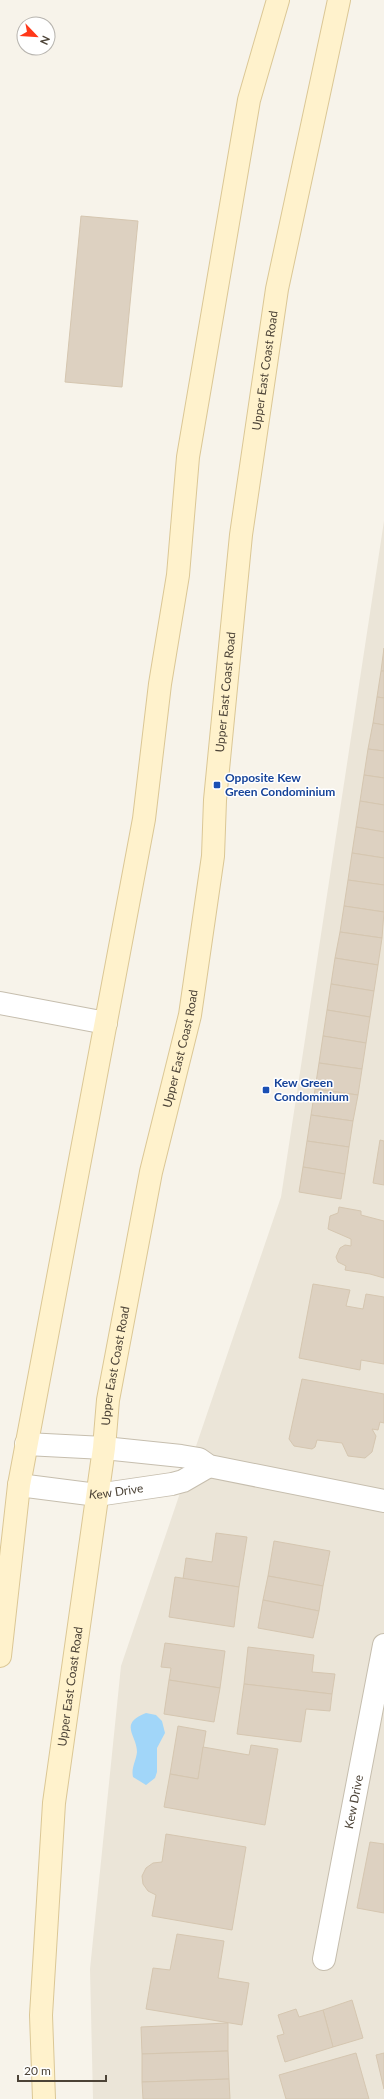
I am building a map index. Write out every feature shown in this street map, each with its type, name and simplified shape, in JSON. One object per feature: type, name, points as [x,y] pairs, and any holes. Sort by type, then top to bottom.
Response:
[{"type":"main road","points":[[0,1656],[19,1485],[26,1444],[144,819],[160,684],[178,575],[188,457],[249,100],[278,0]]},
{"type":"main road","name":"Upper East Coast Road","points":[[44,2099],[41,2015],[54,1803],[104,1448],[108,1400],[151,1172],[190,1015],[213,856],[215,800],[241,535],[277,289],[339,0]]},
{"type":"street","points":[[0,1002],[106,1023]]},
{"type":"street","points":[[26,1444],[104,1448],[193,1457],[209,1466],[384,1501]]},
{"type":"street","name":"Kew Drive","points":[[19,1485],[97,1496],[178,1483],[209,1466]]},
{"type":"street","name":"Kew Drive","points":[[324,1959],[384,1645]]},
{"type":"shaded area","points":[[384,521],[384,2099],[93,2099],[90,1969],[121,1666],[281,1197]]},
{"type":"water","points":[[146,1713],[156,1715],[162,1721],[165,1733],[157,1748],[157,1772],[155,1778],[146,1785],[133,1777],[133,1768],[137,1752],[131,1726],[133,1721]]},
{"type":"building","points":[[81,216],[138,221],[122,387],[65,382]]},
{"type":"building","points":[[384,648],[384,671],[381,671]]},
{"type":"building","points":[[381,671],[384,671],[384,698],[377,697]]},
{"type":"building","points":[[377,697],[384,698],[384,725],[373,723]]},
{"type":"building","points":[[373,723],[384,725],[384,751],[368,749]]},
{"type":"building","points":[[368,749],[384,751],[384,778],[364,775]]},
{"type":"building","points":[[364,775],[384,778],[384,805],[360,801]]},
{"type":"building","points":[[360,801],[384,805],[384,832],[356,827]]},
{"type":"building","points":[[356,827],[384,832],[384,858],[352,853]]},
{"type":"building","points":[[352,853],[384,858],[384,885],[348,880]]},
{"type":"building","points":[[348,880],[384,885],[384,912],[344,906]]},
{"type":"building","points":[[344,906],[384,912],[382,938],[340,932]]},
{"type":"building","points":[[340,932],[382,938],[378,965],[335,958]]},
{"type":"building","points":[[335,958],[378,965],[374,991],[331,984]]},
{"type":"building","points":[[331,984],[374,991],[370,1017],[327,1010]]},
{"type":"building","points":[[327,1010],[370,1017],[366,1043],[323,1036]]},
{"type":"building","points":[[323,1036],[366,1043],[362,1069],[319,1063]]},
{"type":"building","points":[[319,1063],[362,1069],[358,1095],[315,1089]]},
{"type":"building","points":[[315,1089],[358,1095],[353,1121],[311,1115]]},
{"type":"building","points":[[311,1115],[353,1121],[349,1147],[307,1141]]},
{"type":"building","points":[[380,1140],[384,1141],[384,1185],[373,1183]]},
{"type":"building","points":[[307,1141],[349,1147],[345,1174],[303,1167]]},
{"type":"building","points":[[303,1167],[345,1174],[341,1199],[299,1192]]},
{"type":"building","points":[[339,1207],[361,1211],[361,1215],[384,1221],[384,1278],[345,1270],[346,1266],[338,1262],[336,1257],[340,1248],[345,1245],[351,1246],[351,1239],[328,1229],[330,1216],[338,1213]]},
{"type":"building","points":[[313,1284],[350,1290],[346,1306],[363,1309],[366,1294],[384,1297],[384,1364],[361,1360],[360,1370],[299,1358]]},
{"type":"building","points":[[302,1379],[384,1394],[384,1423],[380,1422],[378,1430],[372,1429],[376,1436],[372,1452],[365,1458],[348,1456],[342,1443],[317,1440],[315,1447],[312,1449],[294,1446],[289,1439]]},
{"type":"building","points":[[216,1533],[247,1537],[239,1587],[183,1579],[186,1558],[212,1562]]},
{"type":"building","points":[[274,1541],[330,1551],[323,1586],[268,1576]]},
{"type":"building","points":[[268,1576],[323,1586],[319,1611],[263,1600]]},
{"type":"building","points":[[175,1577],[239,1587],[234,1627],[169,1617]]},
{"type":"building","points":[[263,1600],[319,1611],[313,1638],[258,1628]]},
{"type":"building","points":[[165,1643],[225,1651],[220,1688],[169,1680],[171,1668],[161,1667]]},
{"type":"building","points":[[248,1647],[314,1655],[312,1672],[335,1674],[332,1694],[244,1684]]},
{"type":"building","points":[[169,1680],[220,1688],[214,1722],[164,1714]]},
{"type":"building","points":[[244,1684],[332,1694],[330,1711],[306,1709],[301,1742],[237,1734]]},
{"type":"building","points":[[178,1726],[206,1731],[198,1779],[170,1774]]},
{"type":"building","points":[[251,1745],[278,1749],[265,1825],[164,1807],[170,1774],[198,1779],[203,1747],[249,1755]]},
{"type":"building","points":[[166,1834],[246,1847],[232,1930],[152,1916],[156,1895],[148,1891],[143,1884],[142,1876],[146,1868],[153,1863],[162,1862]]},
{"type":"building","points":[[370,1842],[384,1844],[384,1913],[357,1908]]},
{"type":"building","points":[[177,1934],[224,1941],[218,1978],[249,1983],[242,2025],[146,2009],[153,1968],[170,1970]]},
{"type":"building","points":[[352,2000],[363,2038],[333,2047],[323,2010]]},
{"type":"building","points":[[296,2009],[299,2017],[323,2010],[333,2047],[285,2062],[277,2036],[284,2034],[278,2015]]},
{"type":"building","points":[[228,2023],[228,2051],[142,2054],[141,2027]]},
{"type":"building","points":[[228,2051],[229,2079],[142,2082],[142,2054]]},
{"type":"building","points":[[356,2053],[369,2099],[286,2099],[279,2075]]},
{"type":"building","points":[[384,2053],[384,2089],[376,2055]]},
{"type":"building","points":[[229,2079],[230,2099],[143,2099],[142,2082]]},
{"type":"place","name":"Opposite Kew Green Condominium","points":[[217,785]]},
{"type":"place","name":"Kew Green Condominium","points":[[266,1090]]}]
